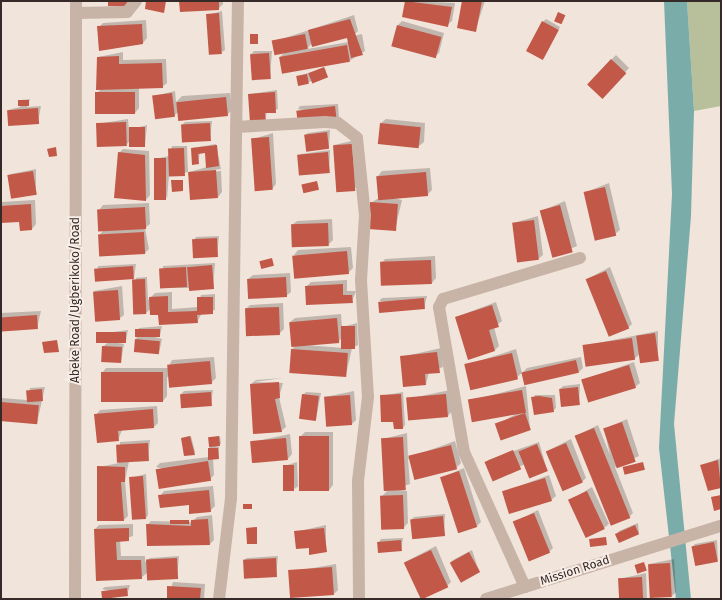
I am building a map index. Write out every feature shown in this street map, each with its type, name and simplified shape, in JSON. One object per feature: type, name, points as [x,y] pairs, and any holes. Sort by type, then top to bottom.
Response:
[{"type":"street","points":[[76,7],[127,12],[136,1]]},
{"type":"street","points":[[220,599],[231,498],[238,1]]},
{"type":"street","name":"Abeke Road/Ugberikoko/Road","points":[[75,599],[76,7]]},
{"type":"street","points":[[236,127],[325,122],[338,123],[357,138],[365,215],[361,280],[368,397],[358,481],[359,599]]},
{"type":"street","points":[[525,588],[464,452],[439,307],[444,299],[580,258]]},
{"type":"street","name":"Mission Road","points":[[486,599],[721,526]]},
{"type":"green space","points":[[687,1],[721,1],[721,106],[694,111]]},
{"type":"water","points":[[664,1],[687,1],[694,111],[691,216],[674,424],[691,599],[676,599],[659,448],[672,194]]},
{"type":"building","points":[[108,1],[130,1],[130,7],[108,6]]},
{"type":"building","points":[[146,1],[166,1],[164,13],[145,9]]},
{"type":"building","points":[[179,1],[219,1],[219,10],[180,12]]},
{"type":"building","points":[[405,1],[452,7],[448,27],[402,17]]},
{"type":"building","points":[[462,1],[482,1],[476,32],[457,28]]},
{"type":"building","points":[[558,12],[565,15],[561,24],[554,21]]},
{"type":"building","points":[[219,13],[222,54],[209,55],[206,14]]},
{"type":"building","points":[[350,19],[363,55],[351,58],[347,38],[312,47],[308,30]]},
{"type":"building","points":[[542,21],[559,30],[543,60],[526,51]]},
{"type":"building","points":[[142,24],[143,44],[99,51],[97,26]]},
{"type":"building","points":[[397,25],[441,37],[436,58],[391,46]]},
{"type":"building","points":[[250,34],[258,34],[258,44],[250,44]]},
{"type":"building","points":[[305,34],[308,49],[274,55],[272,40]]},
{"type":"building","points":[[347,45],[350,62],[282,74],[279,57]]},
{"type":"building","points":[[269,53],[271,79],[252,80],[250,54]]},
{"type":"building","points":[[119,56],[119,64],[162,63],[163,88],[96,90],[97,57]]},
{"type":"building","points":[[611,59],[626,73],[602,99],[587,85]]},
{"type":"building","points":[[324,67],[328,77],[312,84],[308,73]]},
{"type":"building","points":[[307,74],[309,84],[298,86],[296,76]]},
{"type":"building","points":[[95,92],[135,92],[135,114],[95,114]]},
{"type":"building","points":[[275,92],[276,113],[265,113],[266,122],[250,123],[248,94]]},
{"type":"building","points":[[172,93],[175,117],[155,119],[152,95]]},
{"type":"building","points":[[226,97],[228,116],[178,121],[176,102]]},
{"type":"building","points":[[18,100],[29,100],[29,106],[18,106]]},
{"type":"building","points":[[335,106],[337,122],[298,127],[296,111]]},
{"type":"building","points":[[38,108],[39,124],[8,126],[7,110]]},
{"type":"building","points":[[126,122],[127,146],[97,147],[96,123]]},
{"type":"building","points":[[210,123],[211,141],[182,142],[181,125]]},
{"type":"building","points":[[380,123],[421,127],[419,148],[378,144]]},
{"type":"building","points":[[129,127],[145,127],[145,147],[129,147]]},
{"type":"building","points":[[327,132],[329,149],[306,152],[304,135]]},
{"type":"building","points":[[269,137],[273,190],[255,191],[251,138]]},
{"type":"building","points":[[352,144],[355,191],[336,192],[333,145]]},
{"type":"building","points":[[217,145],[219,166],[206,168],[205,153],[198,154],[199,164],[192,165],[191,148]]},
{"type":"building","points":[[56,147],[57,156],[49,157],[47,149]]},
{"type":"building","points":[[184,148],[185,176],[169,177],[168,149]]},
{"type":"building","points":[[118,152],[145,155],[146,201],[114,198]]},
{"type":"building","points":[[328,152],[330,173],[299,176],[297,155]]},
{"type":"building","points":[[154,158],[166,158],[166,200],[154,200]]},
{"type":"building","points":[[216,170],[218,198],[190,200],[188,172]]},
{"type":"building","points":[[33,171],[37,195],[11,199],[7,175]]},
{"type":"building","points":[[426,172],[428,196],[378,200],[376,176]]},
{"type":"building","points":[[171,180],[183,180],[183,191],[172,192]]},
{"type":"building","points":[[317,181],[319,190],[303,193],[301,185]]},
{"type":"building","points":[[605,187],[616,236],[595,241],[584,192]]},
{"type":"building","points":[[370,202],[398,204],[396,231],[368,229]]},
{"type":"building","points":[[31,204],[32,230],[20,231],[19,222],[1,223],[1,206]]},
{"type":"building","points":[[560,205],[573,252],[552,258],[540,210]]},
{"type":"building","points":[[145,207],[146,229],[98,231],[97,210]]},
{"type":"building","points":[[534,220],[539,260],[517,262],[512,223]]},
{"type":"building","points":[[328,223],[329,246],[292,247],[291,224]]},
{"type":"building","points":[[144,232],[145,254],[99,256],[98,234]]},
{"type":"building","points":[[217,238],[218,257],[193,258],[192,239]]},
{"type":"building","points":[[347,251],[349,274],[294,279],[292,256]]},
{"type":"building","points":[[272,258],[274,266],[261,269],[259,261]]},
{"type":"building","points":[[431,260],[432,284],[381,286],[380,262]]},
{"type":"building","points":[[212,265],[214,289],[189,291],[187,267]]},
{"type":"building","points":[[133,266],[134,279],[95,282],[94,269]]},
{"type":"building","points":[[186,267],[187,287],[160,288],[159,268]]},
{"type":"building","points":[[606,271],[629,328],[609,337],[586,279]]},
{"type":"building","points":[[286,277],[287,297],[248,299],[247,279]]},
{"type":"building","points":[[132,279],[145,279],[146,314],[133,314]]},
{"type":"building","points":[[343,284],[343,295],[352,295],[353,303],[306,305],[305,286]]},
{"type":"building","points":[[118,290],[120,320],[95,322],[93,292]]},
{"type":"building","points":[[168,296],[168,312],[197,311],[197,297],[213,297],[213,314],[197,315],[198,323],[159,325],[158,315],[150,315],[149,297]]},
{"type":"building","points":[[424,298],[425,309],[379,313],[378,302]]},
{"type":"building","points":[[492,305],[499,327],[489,330],[495,351],[468,360],[455,317]]},
{"type":"building","points":[[279,307],[280,335],[246,336],[245,308]]},
{"type":"building","points":[[37,315],[38,329],[2,331],[1,318]]},
{"type":"building","points":[[337,318],[339,343],[291,347],[289,322]]},
{"type":"building","points":[[341,326],[355,326],[355,349],[341,349]]},
{"type":"building","points":[[135,329],[160,329],[160,337],[135,337]]},
{"type":"building","points":[[96,332],[126,332],[126,343],[96,343]]},
{"type":"building","points":[[655,333],[659,361],[640,363],[636,336]]},
{"type":"building","points":[[632,338],[635,360],[586,367],[582,345]]},
{"type":"building","points":[[135,339],[160,341],[159,354],[134,352]]},
{"type":"building","points":[[57,340],[59,352],[44,353],[42,342]]},
{"type":"building","points":[[102,346],[122,347],[121,363],[101,362]]},
{"type":"building","points":[[291,349],[348,353],[346,377],[289,373]]},
{"type":"building","points":[[437,352],[440,373],[425,374],[426,385],[403,387],[400,356]]},
{"type":"building","points":[[512,353],[518,379],[470,390],[464,364]]},
{"type":"building","points":[[576,360],[579,373],[524,385],[521,373]]},
{"type":"building","points":[[210,361],[212,384],[169,388],[167,365]]},
{"type":"building","points":[[629,365],[636,388],[588,403],[581,380]]},
{"type":"building","points":[[101,372],[163,372],[163,402],[101,402]]},
{"type":"building","points":[[279,382],[280,398],[275,399],[282,432],[253,434],[250,384]]},
{"type":"building","points":[[578,387],[580,405],[561,407],[559,389]]},
{"type":"building","points":[[42,389],[43,401],[27,402],[26,390]]},
{"type":"building","points":[[522,390],[526,413],[472,422],[468,400]]},
{"type":"building","points":[[211,392],[212,406],[181,408],[180,394]]},
{"type":"building","points":[[302,394],[319,396],[316,421],[299,419]]},
{"type":"building","points":[[401,394],[403,429],[394,429],[393,422],[381,422],[380,395]]},
{"type":"building","points":[[446,394],[448,417],[408,420],[406,397]]},
{"type":"building","points":[[350,395],[352,425],[326,427],[324,397]]},
{"type":"building","points":[[531,397],[552,398],[554,412],[534,415]]},
{"type":"building","points":[[1,402],[39,405],[37,424],[1,421]]},
{"type":"building","points":[[153,409],[154,428],[118,431],[119,441],[97,443],[94,414]]},
{"type":"building","points":[[525,413],[531,430],[501,440],[495,423]]},
{"type":"building","points":[[622,422],[636,462],[617,468],[603,429]]},
{"type":"building","points":[[594,428],[630,518],[611,526],[575,436]]},
{"type":"building","points":[[190,436],[195,455],[184,456],[181,438]]},
{"type":"building","points":[[219,436],[220,446],[209,447],[208,437]]},
{"type":"building","points":[[299,436],[329,436],[329,491],[299,491]]},
{"type":"building","points":[[403,437],[406,490],[384,491],[381,438]]},
{"type":"building","points":[[286,438],[288,460],[252,463],[250,441]]},
{"type":"building","points":[[148,443],[149,461],[117,463],[116,445]]},
{"type":"building","points":[[566,443],[583,483],[563,491],[546,452]]},
{"type":"building","points":[[537,444],[548,471],[529,478],[518,451]]},
{"type":"building","points":[[451,445],[457,469],[414,480],[408,456]]},
{"type":"building","points":[[208,448],[218,448],[219,459],[208,460]]},
{"type":"building","points":[[513,450],[521,469],[493,481],[484,462]]},
{"type":"building","points":[[718,460],[721,488],[708,491],[700,465]]},
{"type":"building","points":[[208,461],[211,481],[159,489],[156,469]]},
{"type":"building","points":[[643,462],[645,470],[625,475],[623,467]]},
{"type":"building","points":[[283,465],[294,465],[294,491],[283,491]]},
{"type":"building","points":[[97,466],[125,467],[125,482],[121,482],[124,521],[97,521]]},
{"type":"building","points":[[459,471],[477,527],[458,533],[440,477]]},
{"type":"building","points":[[143,476],[146,519],[132,520],[129,477]]},
{"type":"building","points":[[545,478],[552,501],[509,514],[502,491]]},
{"type":"building","points":[[209,490],[211,512],[189,514],[189,505],[160,508],[158,495]]},
{"type":"building","points":[[587,491],[605,529],[586,538],[568,500]]},
{"type":"building","points":[[403,495],[404,529],[381,530],[380,496]]},
{"type":"building","points":[[721,495],[721,509],[714,511],[711,497]]},
{"type":"building","points":[[243,504],[252,504],[252,509],[243,509]]},
{"type":"building","points":[[534,513],[550,553],[529,561],[513,522]]},
{"type":"building","points":[[443,516],[445,536],[412,539],[410,519]]},
{"type":"building","points":[[208,519],[210,545],[147,546],[146,524],[191,526],[191,520]]},
{"type":"building","points":[[170,520],[189,520],[189,524],[170,524]]},
{"type":"building","points":[[635,525],[639,534],[619,543],[615,534]]},
{"type":"building","points":[[257,527],[257,544],[247,544],[246,528]]},
{"type":"building","points":[[129,528],[129,541],[116,542],[117,560],[141,560],[142,579],[96,581],[94,529]]},
{"type":"building","points":[[324,528],[327,552],[309,555],[309,548],[296,549],[294,531]]},
{"type":"building","points":[[606,537],[607,545],[590,547],[589,539]]},
{"type":"building","points":[[401,540],[402,551],[378,553],[377,542]]},
{"type":"building","points":[[714,542],[718,562],[695,566],[691,546]]},
{"type":"building","points":[[431,550],[448,587],[421,599],[404,563]]},
{"type":"building","points":[[469,552],[480,572],[461,583],[450,563]]},
{"type":"building","points":[[177,558],[178,579],[147,581],[146,560]]},
{"type":"building","points":[[276,558],[277,577],[244,579],[243,560]]},
{"type":"building","points":[[644,562],[647,571],[637,574],[634,565]]},
{"type":"building","points":[[670,563],[672,597],[650,598],[648,564]]},
{"type":"building","points":[[332,567],[334,595],[290,598],[288,570]]},
{"type":"building","points":[[642,577],[643,599],[619,599],[618,578]]},
{"type":"building","points":[[167,586],[201,588],[200,599],[167,599]]},
{"type":"building","points":[[127,588],[128,596],[102,599],[101,591]]}]
